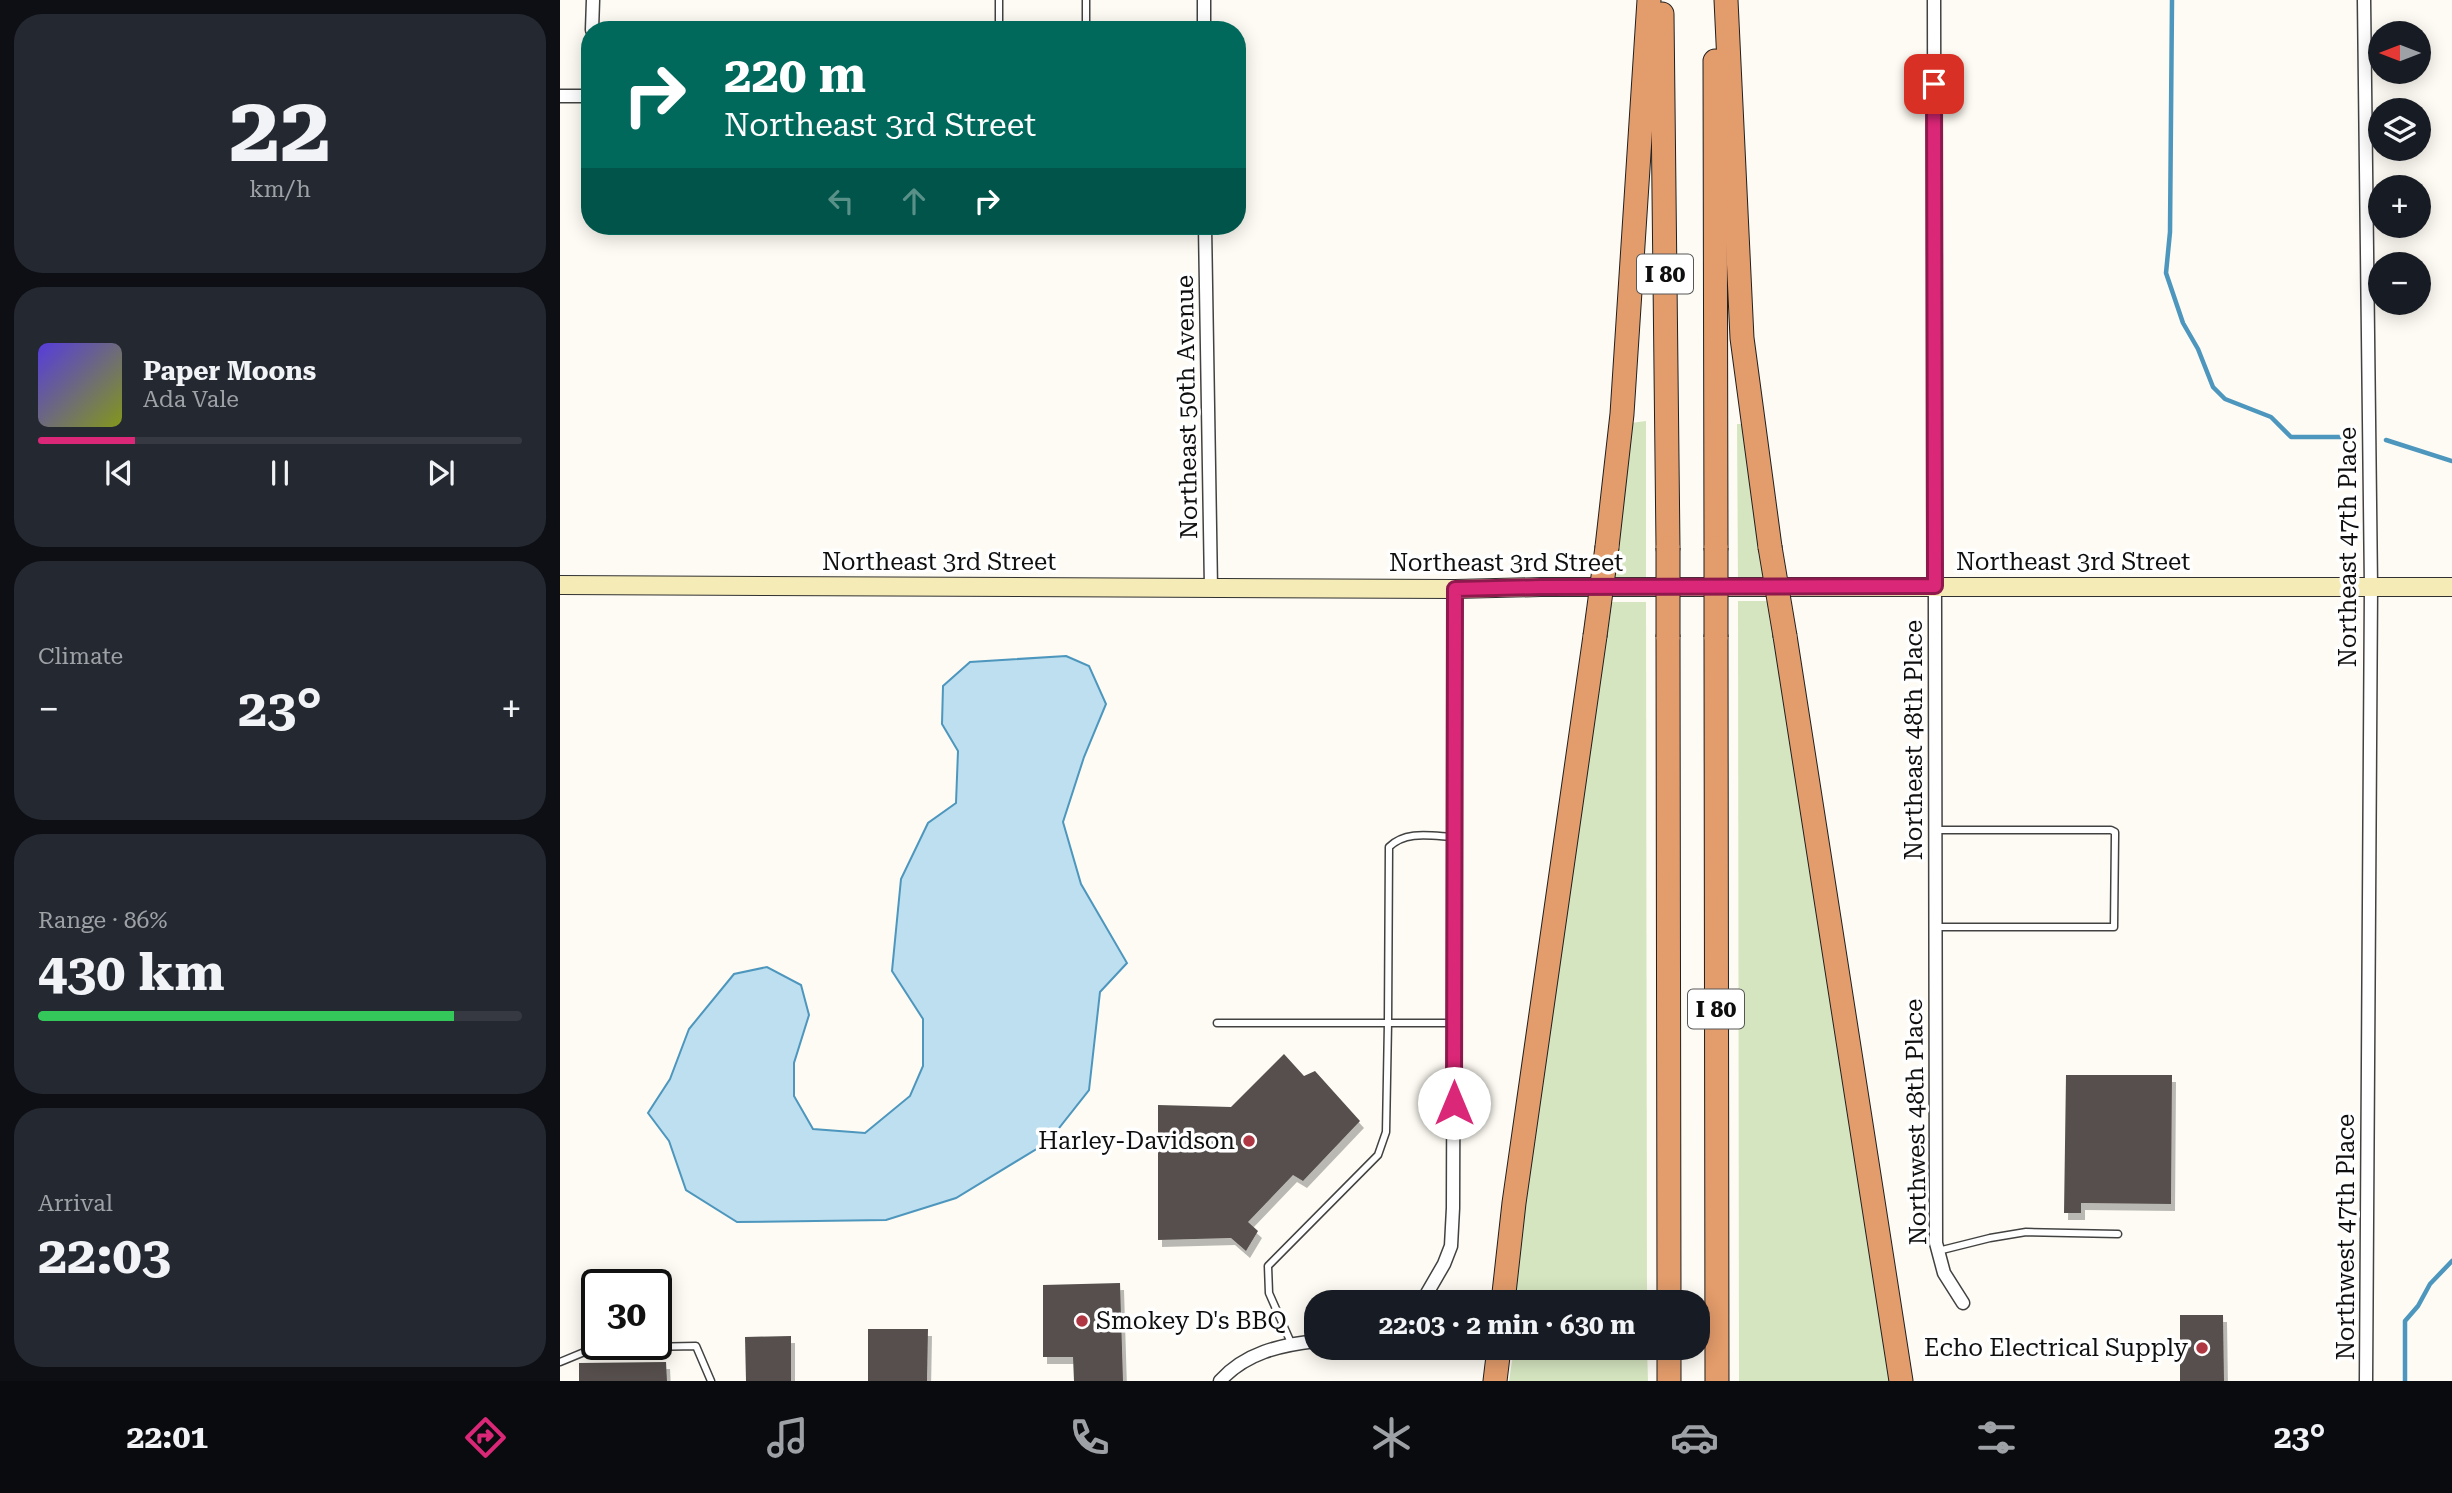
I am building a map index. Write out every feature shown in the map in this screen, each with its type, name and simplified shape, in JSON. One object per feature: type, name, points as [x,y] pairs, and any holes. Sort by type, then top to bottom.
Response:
[{"type":"highway","points":[[1504,1290],[1516,1190],[1607,547],[1622,414],[1649,0]]},
{"type":"highway","name":"I 80","points":[[1662,0],[1668,548],[1669,1290]]},
{"type":"highway","name":"I 80","points":[[1716,0],[1717,1381]]},
{"type":"highway","points":[[1726,0],[1742,338],[1770,547],[1901,1381]]},
{"type":"highway","points":[[1495,1381],[1498,1360]]},
{"type":"highway","points":[[1669,1360],[1669,1381]]},
{"type":"street","points":[[592,21],[593,0]]},
{"type":"street","points":[[1204,0],[1204,21]]},
{"type":"street","name":"Northeast 48th Place","points":[[1934,0],[1935,976]]},
{"type":"street","name":"Northeast 47th Place","points":[[2364,0],[2371,587],[2367,1094]]},
{"type":"street","points":[[560,96],[581,96]]},
{"type":"street","name":"Northeast 50th Avenue","points":[[1205,235],[1212,588]]},
{"type":"street","name":"Northeast 3rd Street","points":[[560,585],[1455,589],[2452,587]]},
{"type":"street","points":[[1429,1290],[1451,1246],[1455,589]]},
{"type":"street","name":"Northwest 48th Place","points":[[1935,976],[1938,1251],[1944,1273],[1963,1303]]},
{"type":"street","name":"Northwest 47th Place","points":[[2367,1094],[2367,1381]]},
{"type":"street","points":[[1220,1381],[1231,1369],[1252,1356],[1304,1343]]},
{"type":"lane","points":[[999,0],[999,21]]},
{"type":"lane","points":[[1086,0],[1086,21]]},
{"type":"lane","points":[[1935,830],[2111,830],[2115,832],[2115,861],[2114,927],[1935,927]]},
{"type":"lane","points":[[1292,1345],[1269,1293],[1268,1266],[1378,1155],[1387,1132],[1389,847],[1397,839],[1406,836],[1454,837]]},
{"type":"lane","points":[[1217,1023],[1454,1023]]},
{"type":"lane","points":[[1938,1251],[1990,1238],[2026,1233],[2118,1234]]},
{"type":"lane","points":[[560,1363],[594,1348],[696,1346],[711,1381]]},
{"type":"green space","points":[[1646,421],[1646,577],[1613,577],[1631,423]]},
{"type":"green space","points":[[1737,424],[1743,424],[1765,580],[1738,580]]},
{"type":"green space","points":[[1738,601],[1769,601],[1893,1381],[1739,1381]]},
{"type":"green space","points":[[1609,602],[1646,602],[1647,1290],[1517,1290],[1524,1183]]},
{"type":"green space","points":[[1512,1360],[1647,1360],[1648,1381],[1509,1381]]},
{"type":"water","points":[[1066,656],[1089,666],[1106,704],[1084,757],[1063,822],[1081,884],[1127,963],[1100,992],[1089,1090],[1048,1142],[956,1198],[886,1220],[737,1222],[686,1190],[669,1141],[648,1113],[670,1079],[689,1029],[734,974],[767,967],[801,985],[809,1015],[794,1063],[794,1096],[813,1129],[865,1133],[910,1096],[923,1066],[923,1019],[892,971],[901,879],[928,823],[956,803],[958,751],[942,724],[943,686],[970,662]]},
{"type":"building","name":"Harley-Davidson","points":[[1284,1054],[1304,1076],[1315,1071],[1360,1121],[1303,1181],[1293,1175],[1248,1222],[1258,1231],[1246,1251],[1231,1238],[1158,1240],[1158,1105],[1231,1107]]},
{"type":"building","points":[[2066,1075],[2172,1075],[2171,1204],[2081,1203],[2081,1213],[2064,1213]]},
{"type":"building","name":"Smokey D's BBQ","points":[[1120,1283],[1123,1381],[1074,1381],[1073,1357],[1043,1357],[1043,1285]]},
{"type":"building","name":"Echo Electrical Supply","points":[[2180,1315],[2223,1315],[2224,1381],[2180,1381]]},
{"type":"building","points":[[868,1329],[928,1329],[927,1381],[868,1381]]},
{"type":"building","points":[[791,1336],[791,1381],[746,1381],[745,1337]]},
{"type":"building","points":[[666,1362],[667,1381],[579,1381],[579,1363]]},
{"type":"waterway","points":[[2172,0],[2170,232],[2166,273],[2183,323],[2198,349],[2213,387],[2225,399],[2271,417],[2291,437],[2354,437]]},
{"type":"waterway","points":[[2386,440],[2452,461]]},
{"type":"waterway","points":[[2405,1381],[2405,1321],[2418,1306],[2430,1284],[2452,1261]]},
{"type":"place","name":"Harley-Davidson","points":[[1249,1141]]},
{"type":"place","name":"Smokey D's BBQ","points":[[1082,1321]]},
{"type":"place","name":"Echo Electrical Supply","points":[[2202,1348]]},
{"type":"route","points":[[1454,1103],[1455,589],[1935,586],[1934,84]]}]
